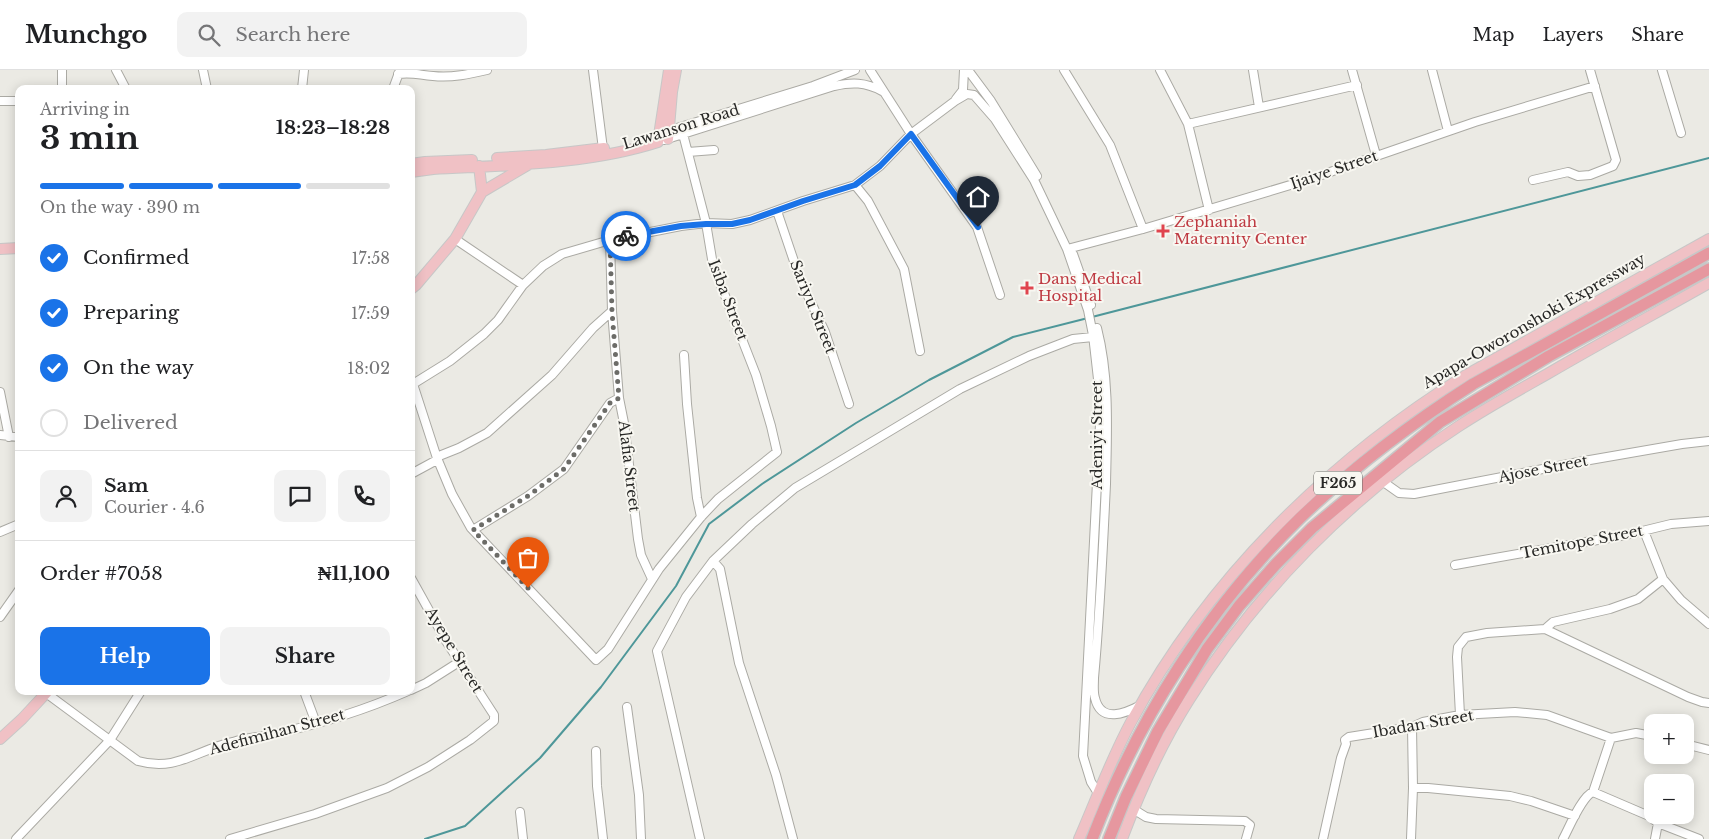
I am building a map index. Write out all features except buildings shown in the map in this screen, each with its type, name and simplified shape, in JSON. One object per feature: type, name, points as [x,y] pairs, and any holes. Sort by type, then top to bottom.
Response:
[{"type":"highway","name":"Apapa-Oworonshoki Expressway","points":[[1092,839],[1141,729],[1168,683],[1195,642],[1227,600],[1264,555],[1300,518],[1344,478],[1414,423],[1439,406],[1473,384],[1709,253]]},
{"type":"highway","name":"F265","points":[[1109,839],[1126,797],[1158,731],[1207,649],[1239,606],[1276,564],[1312,528],[1440,422],[1549,356],[1709,269]]},
{"type":"main road","points":[[658,138],[669,70]]},
{"type":"main road","points":[[668,135],[676,70]]},
{"type":"main road","name":"Lawanson Road","points":[[415,163],[546,155],[603,148],[658,138]]},
{"type":"main road","name":"Lawanson Road","points":[[415,172],[582,159],[641,147],[658,138]]},
{"type":"main road","points":[[415,286],[456,239],[482,192],[531,163]]},
{"type":"main road","points":[[479,166],[482,192]]},
{"type":"main road","name":"Apapa-Oworonshoki Expressway","points":[[1079,839],[1112,761],[1141,705],[1181,641],[1244,560],[1322,482],[1360,450],[1433,395],[1709,239]]},
{"type":"main road","points":[[0,245],[15,244]]},
{"type":"main road","points":[[0,249],[15,248]]},
{"type":"main road","points":[[1122,839],[1133,809],[1160,750],[1215,660],[1278,582],[1336,522],[1382,481],[1459,425],[1709,283]]},
{"type":"main road","points":[[0,739],[22,720],[44,695]]},
{"type":"street","points":[[62,70],[62,85]]},
{"type":"street","points":[[116,70],[124,85]]},
{"type":"street","points":[[203,70],[206,85]]},
{"type":"street","points":[[302,85],[304,70]]},
{"type":"street","points":[[395,85],[400,72],[413,72],[433,76],[464,76],[487,70]]},
{"type":"street","points":[[593,70],[603,148]]},
{"type":"street","name":"Lawanson Road","points":[[658,138],[855,70]]},
{"type":"street","points":[[870,70],[911,134],[978,227],[1000,296]]},
{"type":"street","points":[[415,381],[450,361],[484,334],[498,320],[523,285],[543,266],[562,254],[610,240],[655,230],[706,224],[732,224],[855,185],[880,166],[911,134],[954,100],[963,90],[964,70]]},
{"type":"street","name":"Adeniyi Street","points":[[968,70],[991,102],[1037,176],[1071,248],[1084,290],[1105,379],[1108,425],[1103,555],[1094,696],[1100,709],[1110,714],[1122,714],[1141,705]]},
{"type":"street","points":[[1064,70],[1110,144],[1143,229]]},
{"type":"street","points":[[1160,70],[1188,124],[1209,210]]},
{"type":"street","points":[[1253,70],[1260,107]]},
{"type":"street","points":[[1352,70],[1376,155]]},
{"type":"street","points":[[1432,70],[1448,131]]},
{"type":"street","points":[[1532,180],[1568,172],[1578,176],[1590,175],[1613,166],[1616,160],[1590,70]]},
{"type":"street","points":[[1662,70],[1681,133]]},
{"type":"street","points":[[668,135],[683,134],[851,82],[868,84],[885,92]]},
{"type":"street","points":[[1188,124],[1357,85]]},
{"type":"street","name":"Ijaiye Street","points":[[1071,248],[1209,210],[1307,180],[1448,131],[1595,86]]},
{"type":"street","name":"Adeniyi Street","points":[[954,100],[967,94],[974,95],[1000,126],[1034,180],[1084,290]]},
{"type":"street","points":[[0,101],[15,101]]},
{"type":"street","name":"Isiba Street","points":[[683,134],[706,224],[713,265],[756,375],[777,452],[718,500],[701,517]]},
{"type":"street","points":[[688,152],[714,150]]},
{"type":"street","points":[[855,185],[868,201],[904,269],[920,351]]},
{"type":"street","name":"Sariyu Street","points":[[777,211],[800,280],[825,332],[849,404]]},
{"type":"street","points":[[456,239],[523,285]]},
{"type":"street","name":"Alafia Street","points":[[610,240],[612,312],[619,398],[638,539],[642,556],[652,579]]},
{"type":"street","points":[[415,472],[436,461],[439,456],[487,433],[552,375],[593,328],[612,312]]},
{"type":"street","points":[[700,839],[657,651],[686,597],[713,561],[752,524],[795,488],[960,389],[1029,356],[1073,339],[1095,335]]},
{"type":"street","name":"Adeniyi Street","points":[[1095,335],[1100,424],[1095,554],[1083,756],[1091,782],[1098,793]]},
{"type":"street","points":[[415,392],[437,458],[452,494],[473,530],[596,660],[608,649],[658,569],[701,517],[697,498],[690,432],[684,355]]},
{"type":"street","points":[[0,392],[9,437]]},
{"type":"street","points":[[473,530],[528,496],[564,469],[610,403],[619,398]]},
{"type":"street","points":[[0,435],[15,437]]},
{"type":"street","name":"Ajose Street","points":[[1382,481],[1399,494],[1414,494],[1584,461],[1709,441]]},
{"type":"street","name":"Temitope Street","points":[[1455,566],[1644,531],[1671,524],[1709,521]]},
{"type":"street","points":[[0,532],[15,526]]},
{"type":"street","points":[[1644,531],[1663,579],[1681,600],[1709,624]]},
{"type":"street","points":[[713,561],[720,568],[739,663],[776,775],[793,839]]},
{"type":"street","points":[[1544,629],[1553,622],[1610,609],[1638,599],[1663,579]]},
{"type":"street","name":"Ayepe Street","points":[[230,839],[330,809],[387,788],[428,767],[470,740],[494,721],[494,715],[459,662],[415,585]]},
{"type":"street","points":[[0,617],[15,596]]},
{"type":"street","points":[[1460,715],[1457,657],[1458,647],[1466,637],[1487,633],[1544,629],[1688,697],[1702,702],[1709,702]]},
{"type":"street","name":"Adefimihan Street","points":[[415,688],[459,662]]},
{"type":"street","name":"Adefimihan Street","points":[[51,695],[138,761],[155,765],[168,765],[220,745],[316,723],[355,712],[400,695]]},
{"type":"street","points":[[16,839],[110,740],[138,695]]},
{"type":"street","points":[[306,695],[316,723]]},
{"type":"street","points":[[627,707],[639,795],[641,839]]},
{"type":"street","name":"Ibadan Street","points":[[1323,839],[1341,758],[1346,744],[1345,740],[1350,737],[1412,727],[1423,722],[1460,715],[1516,712],[1547,715],[1611,738]]},
{"type":"street","points":[[1412,727],[1414,838]]},
{"type":"street","points":[[1563,839],[1589,793],[1593,792],[1611,738],[1636,733],[1644,734]]},
{"type":"street","points":[[1694,746],[1709,750]]},
{"type":"street","points":[[596,751],[597,786],[603,839]]},
{"type":"street","points":[[1414,788],[1510,796],[1575,816]]},
{"type":"street","points":[[1593,792],[1644,814]]},
{"type":"street","points":[[1133,809],[1146,818],[1245,821],[1250,825],[1246,839]]},
{"type":"street","points":[[520,812],[523,839]]},
{"type":"street","points":[[1655,839],[1658,824]]},
{"type":"street","points":[[1661,824],[1699,839]]},
{"type":"waterway","points":[[1092,317],[1709,158]]},
{"type":"waterway","points":[[425,839],[465,826],[540,758],[601,687],[676,586],[709,524],[762,484],[856,423],[929,380],[1013,337],[1088,318]]},
{"type":"way so far","points":[[528,588],[473,530],[528,496],[564,469],[610,403],[619,398],[612,312],[610,240],[626,236]]},
{"type":"place","name":"Zephaniah Maternity Center","points":[[1163,231]]},
{"type":"place","name":"Dans Medical Hospital","points":[[1027,288]]},
{"type":"route","points":[[626,236],[681,226],[732,224],[846,189],[855,185],[880,166],[911,134],[978,227]]}]
